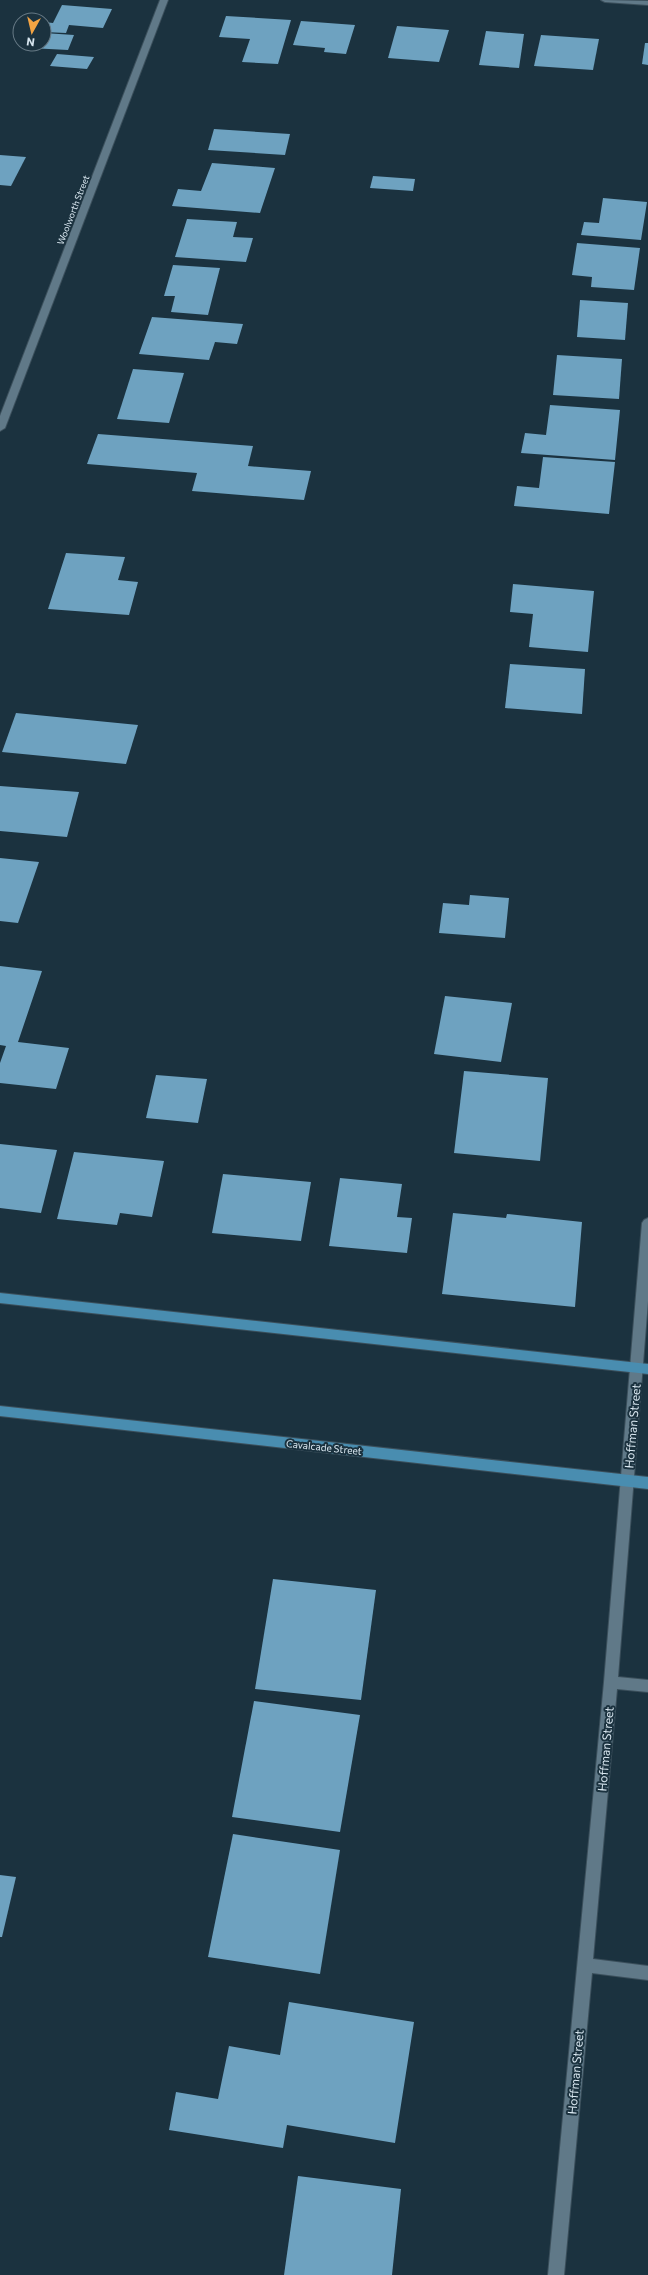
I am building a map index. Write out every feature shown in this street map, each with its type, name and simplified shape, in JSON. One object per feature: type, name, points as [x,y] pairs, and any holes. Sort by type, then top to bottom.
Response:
[{"type":"main road","points":[[0,1298],[643,1368]]},
{"type":"main road","name":"Cavalcade Street","points":[[0,1411],[648,1483]]},
{"type":"street","name":"Woolworth Street","points":[[0,428],[164,0]]},
{"type":"street","points":[[605,0],[648,3]]},
{"type":"street","name":"Hoffman Street","points":[[556,2275],[611,1682],[628,1480],[643,1368],[648,1223]]},
{"type":"street","points":[[611,1682],[648,1686]]},
{"type":"street","points":[[585,1965],[648,1973]]},
{"type":"building","points":[[62,5],[112,9],[103,28],[69,25],[66,33],[52,32],[53,23]]},
{"type":"building","points":[[226,16],[291,20],[278,64],[242,62],[250,39],[219,37]]},
{"type":"building","points":[[301,21],[355,25],[346,54],[324,52],[325,48],[293,45]]},
{"type":"building","points":[[397,26],[449,30],[439,62],[388,58]]},
{"type":"building","points":[[486,31],[524,34],[519,68],[479,65]]},
{"type":"building","points":[[52,34],[74,35],[68,50],[52,49]]},
{"type":"building","points":[[541,35],[599,39],[593,70],[534,66]]},
{"type":"building","points":[[645,43],[648,43],[648,65],[642,64]]},
{"type":"building","points":[[57,54],[94,57],[87,69],[50,66]]},
{"type":"building","points":[[214,129],[290,134],[285,155],[208,150]]},
{"type":"building","points":[[0,155],[26,157],[11,186],[0,185]]},
{"type":"building","points":[[212,163],[275,168],[260,213],[172,206],[178,189],[201,191]]},
{"type":"building","points":[[373,176],[415,179],[413,191],[370,188]]},
{"type":"building","points":[[603,198],[647,202],[641,240],[581,235],[584,222],[599,223]]},
{"type":"building","points":[[187,219],[237,222],[233,237],[253,238],[246,262],[175,257]]},
{"type":"building","points":[[577,243],[640,248],[634,290],[591,287],[592,277],[572,275]]},
{"type":"building","points":[[173,265],[220,268],[208,315],[171,312],[175,296],[164,296]]},
{"type":"building","points":[[580,300],[628,303],[625,340],[577,337]]},
{"type":"building","points":[[152,317],[243,324],[237,344],[215,342],[209,360],[139,354]]},
{"type":"building","points":[[557,355],[622,359],[619,399],[553,395]]},
{"type":"building","points":[[133,369],[184,373],[169,423],[117,419]]},
{"type":"building","points":[[550,405],[620,410],[615,460],[521,453],[525,433],[546,435]]},
{"type":"building","points":[[98,434],[253,446],[248,466],[311,471],[304,500],[192,491],[197,473],[87,464]]},
{"type":"building","points":[[543,457],[615,462],[609,514],[514,506],[517,486],[539,488]]},
{"type":"building","points":[[66,553],[125,557],[118,580],[138,582],[129,615],[48,609]]},
{"type":"building","points":[[513,584],[594,591],[588,652],[529,647],[533,614],[510,612]]},
{"type":"building","points":[[510,664],[585,669],[582,714],[505,708]]},
{"type":"building","points":[[16,713],[138,725],[126,764],[2,752]]},
{"type":"building","points":[[0,786],[79,792],[67,837],[0,831]]},
{"type":"building","points":[[0,858],[39,862],[18,923],[0,921]]},
{"type":"building","points":[[470,895],[509,898],[505,938],[439,933],[443,903],[469,905]]},
{"type":"building","points":[[0,966],[42,971],[18,1042],[69,1048],[56,1089],[0,1083],[0,1063],[6,1046],[0,1045]]},
{"type":"building","points":[[445,996],[512,1003],[501,1062],[434,1054]]},
{"type":"building","points":[[464,1071],[548,1078],[540,1161],[454,1153]]},
{"type":"building","points":[[156,1075],[207,1079],[198,1123],[146,1118]]},
{"type":"building","points":[[0,1144],[57,1150],[41,1213],[0,1208]]},
{"type":"building","points":[[74,1152],[164,1161],[152,1217],[120,1213],[117,1225],[57,1219]]},
{"type":"building","points":[[223,1174],[311,1182],[301,1241],[212,1233]]},
{"type":"building","points":[[340,1178],[402,1184],[397,1217],[412,1218],[407,1253],[329,1246]]},
{"type":"building","points":[[453,1213],[506,1218],[507,1214],[582,1222],[575,1307],[442,1294]]},
{"type":"building","points":[[273,1579],[376,1590],[361,1700],[255,1689]]},
{"type":"building","points":[[254,1701],[360,1715],[340,1832],[232,1817]]},
{"type":"building","points":[[233,1834],[340,1850],[320,1974],[208,1957]]},
{"type":"building","points":[[0,1875],[16,1877],[2,1937],[0,1937]]},
{"type":"building","points":[[289,2002],[414,2022],[395,2143],[287,2125],[283,2148],[169,2130],[176,2092],[218,2099],[229,2046],[280,2055]]},
{"type":"building","points":[[298,2176],[401,2189],[392,2275],[284,2275]]}]
